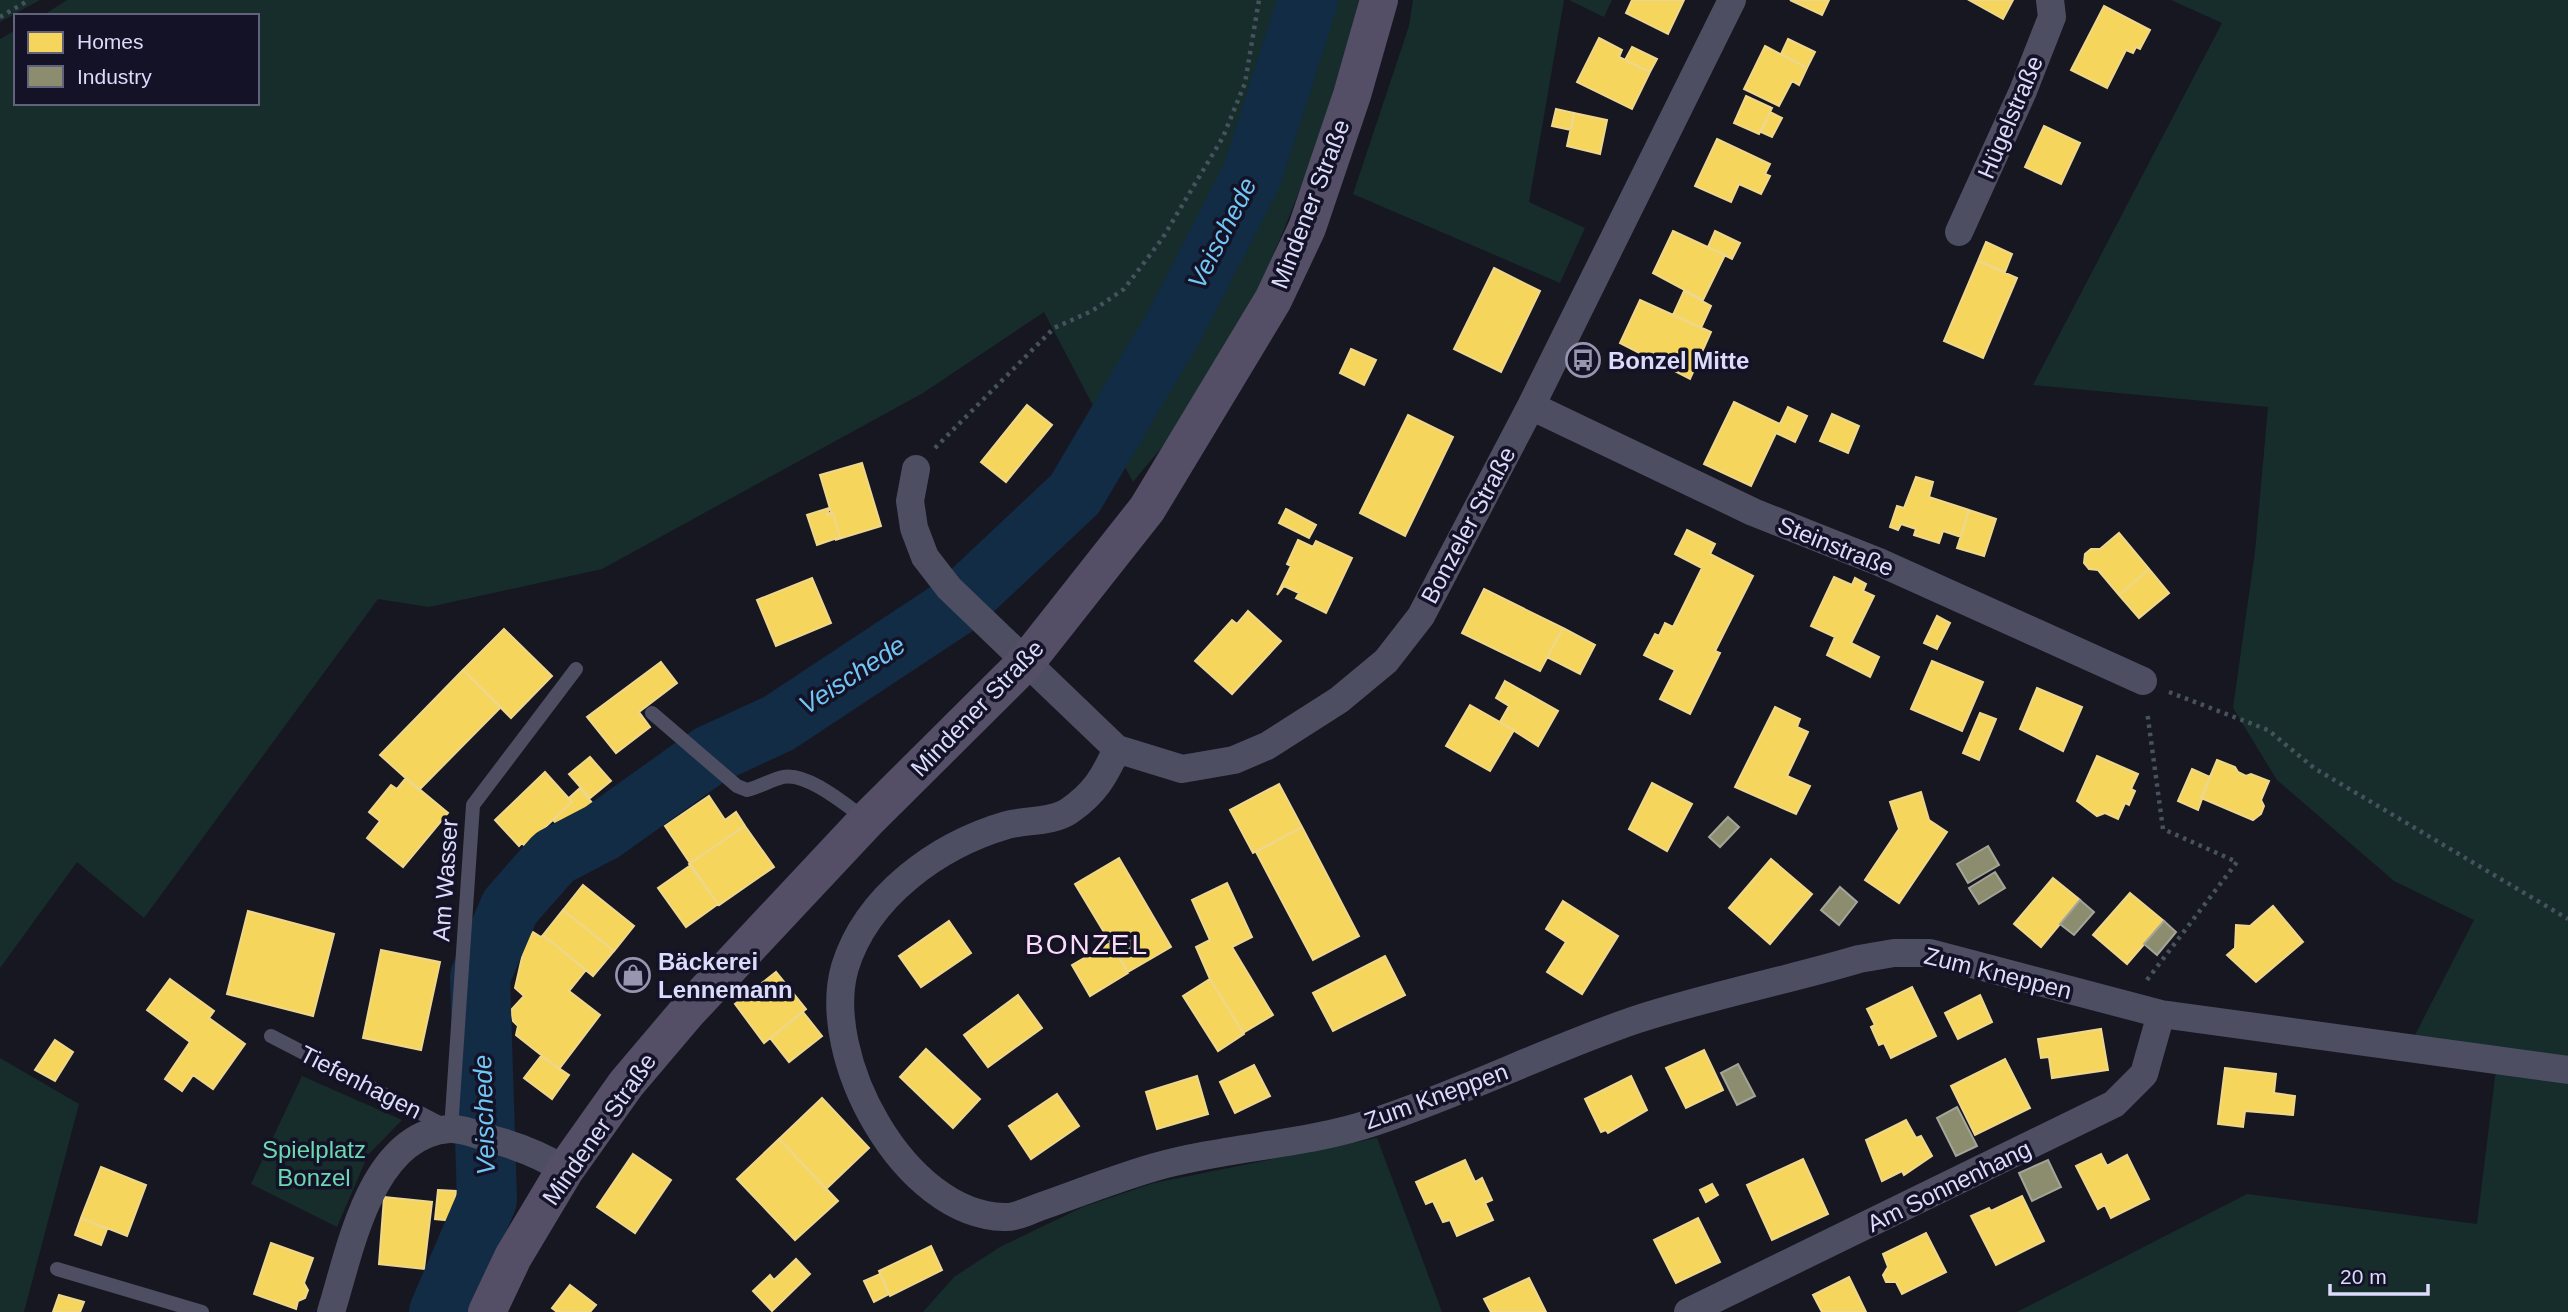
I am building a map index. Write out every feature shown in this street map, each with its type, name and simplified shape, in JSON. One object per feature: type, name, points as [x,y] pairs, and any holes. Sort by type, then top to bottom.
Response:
[{"type":"main road","name":"Mindener Straße","points":[[487,1312],[513,1257],[565,1170],[626,1084],[678,1022],[867,820],[1027,661],[1147,509],[1273,300],[1307,228],[1352,95],[1379,0]]},
{"type":"street","name":"Bonzeler Straße","points":[[916,469],[910,502],[914,528],[925,557],[949,588],[1118,749],[1182,769],[1234,760],[1267,746],[1339,700],[1386,661],[1421,616],[1531,406],[1732,0]]},
{"type":"street","name":"Hügelstraße","points":[[1959,232],[2028,79],[2052,17],[2050,0]]},
{"type":"street","name":"Steinstraße","points":[[1531,406],[1753,512],[1880,562],[2143,681]]},
{"type":"street","name":"Zum Kneppen","points":[[1118,749],[1100,786],[1065,814],[1005,826],[942,852],[901,881],[863,928],[845,968],[840,1004],[848,1053],[876,1123],[901,1161],[920,1179],[970,1212],[1007,1218],[1156,1166],[1371,1123],[1636,1020],[1859,959],[1894,953],[1930,953],[2161,1014],[2558,1070]]},
{"type":"street","name":"Am Sonnenhang","points":[[1688,1312],[2114,1104],[2144,1074],[2161,1014]]},
{"type":"street","name":"Tiefenhagen","points":[[331,1312],[363,1209],[379,1177],[404,1148],[423,1135],[459,1130],[537,1153],[565,1170]]},
{"type":"lane","name":"Am Wasser","points":[[459,1130],[473,805],[576,669]]},
{"type":"lane","points":[[652,713],[725,776],[747,790],[787,776],[800,778],[824,790],[867,820]]},
{"type":"lane","name":"Tiefenhagen","points":[[271,1036],[459,1130]]},
{"type":"lane","points":[[57,1269],[202,1312]]},
{"type":"path","points":[[0,17],[29,0]]},
{"type":"path","points":[[916,469],[1054,328],[1092,311],[1124,289],[1162,239],[1223,137],[1232,116],[1245,83],[1259,0]]},
{"type":"path","points":[[2128,1006],[2236,862],[2163,829],[2143,681],[2268,730],[2314,768],[2568,919]]},
{"type":"green space","points":[[0,0],[40,0],[14,14],[0,22]]},
{"type":"green space","points":[[67,0],[1359,0],[1310,162],[1268,267],[1216,368],[1187,416],[1133,482],[1044,312],[923,393],[602,569],[429,607],[378,599],[144,918],[77,862],[0,968],[0,39],[14,31],[14,105],[259,105],[259,14],[45,14]]},
{"type":"green space","points":[[1413,0],[1564,0],[1529,202],[1585,228],[1560,283],[1353,194],[1409,26]]},
{"type":"green space","points":[[1569,0],[1612,0],[1604,17]]},
{"type":"green space","points":[[2171,0],[2568,0],[2568,1312],[2017,1312],[2247,1194],[2477,1224],[2496,1069],[2414,1037],[2474,920],[2394,881],[2277,780],[2233,708],[2255,552],[2268,407],[2033,385],[2222,23]]},
{"type":"green space","points":[[0,1058],[79,1104],[24,1312],[0,1312]]},
{"type":"green space","name":"Spielplatz Bonzel","points":[[302,1076],[402,1120],[368,1155],[337,1227],[251,1184]]},
{"type":"green space","points":[[1377,1138],[1442,1312],[923,1312],[954,1277],[1000,1247],[1083,1207],[1154,1183]]},
{"type":"building: Homes","points":[[1632,0],[1684,0],[1668,34],[1626,13]]},
{"type":"building: Homes","points":[[1790,0],[1829,0],[1822,15]]},
{"type":"building: Homes","points":[[1969,0],[2013,0],[2003,19]]},
{"type":"building: Homes","points":[[2104,6],[2150,30],[2140,49],[2136,47],[2133,53],[2126,50],[2107,88],[2071,70]]},
{"type":"building: Homes","points":[[1599,38],[1622,50],[1619,57],[1650,72],[1632,109],[1577,82]]},
{"type":"building: Homes","points":[[1788,39],[1815,52],[1807,68],[1781,54]]},
{"type":"building: Homes","points":[[1765,46],[1807,68],[1799,85],[1792,81],[1779,106],[1744,89]]},
{"type":"building: Homes","points":[[1632,47],[1657,59],[1650,72],[1625,60]]},
{"type":"building: Homes","points":[[1746,96],[1772,108],[1759,134],[1734,123]]},
{"type":"building: Homes","points":[[1556,109],[1574,113],[1571,130],[1552,126]]},
{"type":"building: Homes","points":[[1770,112],[1782,118],[1772,137],[1761,132]]},
{"type":"building: Homes","points":[[1574,113],[1607,120],[1600,154],[1567,146]]},
{"type":"building: Homes","points":[[2044,126],[2080,143],[2061,184],[2025,167]]},
{"type":"building: Homes","points":[[1717,139],[1770,164],[1765,174],[1770,176],[1761,194],[1739,184],[1731,202],[1695,186]]},
{"type":"building: Homes","points":[[1673,231],[1725,255],[1703,300],[1653,273]]},
{"type":"building: Homes","points":[[1715,231],[1740,243],[1732,259],[1708,247]]},
{"type":"building: Homes","points":[[1986,242],[2012,254],[2005,272],[1978,261]]},
{"type":"building: Homes","points":[[1978,261],[2017,278],[1983,358],[1944,341]]},
{"type":"building: Homes","points":[[1494,268],[1540,291],[1501,372],[1454,349]]},
{"type":"building: Homes","points":[[1684,291],[1711,306],[1701,328],[1673,315]]},
{"type":"building: Homes","points":[[1640,300],[1711,332],[1690,379],[1620,343]]},
{"type":"building: Homes","points":[[1351,349],[1376,360],[1364,385],[1340,373]]},
{"type":"building: Homes","points":[[1734,402],[1780,424],[1788,407],[1807,416],[1795,442],[1776,433],[1751,486],[1704,464]]},
{"type":"building: Homes","points":[[1027,405],[1052,425],[1006,482],[981,462]]},
{"type":"building: Homes","points":[[1832,414],[1859,426],[1848,453],[1820,441]]},
{"type":"building: Homes","points":[[1408,415],[1453,437],[1405,536],[1360,513]]},
{"type":"building: Homes","points":[[862,463],[881,526],[835,540],[840,537],[833,513],[827,515],[831,512],[820,475]]},
{"type":"building: Homes","points":[[1916,477],[1933,482],[1929,497],[1969,510],[1961,537],[1943,531],[1939,543],[1914,535],[1916,529],[1901,524],[1898,530],[1890,527],[1897,506],[1904,508]]},
{"type":"building: Homes","points":[[829,508],[827,515],[833,513],[840,537],[817,545],[807,515]]},
{"type":"building: Homes","points":[[1286,509],[1316,525],[1309,538],[1279,523]]},
{"type":"building: Homes","points":[[1969,510],[1996,519],[1984,556],[1957,548]]},
{"type":"building: Homes","points":[[1687,530],[1715,544],[1710,554],[1753,576],[1715,651],[1720,653],[1690,714],[1660,699],[1675,670],[1644,655],[1655,634],[1659,636],[1665,623],[1673,627],[1702,568],[1675,554]]},
{"type":"building: Homes","points":[[2119,533],[2149,569],[2119,595],[2098,570],[2089,569],[2084,563],[2085,554],[2091,549],[2100,549]]},
{"type":"building: Homes","points":[[1298,540],[1313,547],[1316,541],[1352,558],[1326,613],[1296,598],[1299,593],[1284,586],[1277,595],[1291,566],[1287,564]]},
{"type":"building: Homes","points":[[2149,569],[2169,593],[2139,618],[2119,595]]},
{"type":"building: Homes","points":[[1834,577],[1852,585],[1855,578],[1866,584],[1863,591],[1874,596],[1851,643],[1879,657],[1870,677],[1827,655],[1835,637],[1811,626]]},
{"type":"building: Homes","points":[[812,578],[831,623],[776,646],[757,600]]},
{"type":"building: Homes","points":[[1484,589],[1563,628],[1540,671],[1462,633]]},
{"type":"building: Homes","points":[[1248,611],[1281,641],[1232,694],[1195,661],[1232,620],[1237,624]]},
{"type":"building: Homes","points":[[1937,616],[1950,623],[1937,649],[1924,643]]},
{"type":"building: Homes","points":[[1563,628],[1595,645],[1580,674],[1547,657]]},
{"type":"building: Homes","points":[[504,629],[552,676],[511,718],[463,670]]},
{"type":"building: Homes","points":[[1932,661],[1983,682],[1962,731],[1911,709]]},
{"type":"building: Homes","points":[[661,662],[677,683],[639,712],[650,727],[616,753],[587,717]]},
{"type":"building: Homes","points":[[463,670],[501,707],[419,790],[380,755]]},
{"type":"building: Homes","points":[[1505,681],[1558,711],[1538,746],[1500,722],[1509,706],[1496,698]]},
{"type":"building: Homes","points":[[2037,688],[2082,707],[2063,751],[2020,729]]},
{"type":"building: Homes","points":[[1470,705],[1514,730],[1490,771],[1446,746]]},
{"type":"building: Homes","points":[[1775,707],[1800,719],[1797,727],[1808,732],[1787,776],[1810,786],[1796,814],[1735,787]]},
{"type":"building: Homes","points":[[1980,713],[1996,719],[1979,760],[1963,753]]},
{"type":"building: Homes","points":[[2097,756],[2138,774],[2131,789],[2135,791],[2129,805],[2125,803],[2118,819],[2105,813],[2097,816],[2077,801]]},
{"type":"building: Homes","points":[[590,757],[611,781],[590,798],[569,774]]},
{"type":"building: Homes","points":[[2217,760],[2235,767],[2246,776],[2251,774],[2269,781],[2261,800],[2264,806],[2261,814],[2253,820],[2201,798]]},
{"type":"building: Homes","points":[[2192,769],[2210,777],[2198,810],[2178,801]]},
{"type":"building: Homes","points":[[545,772],[572,802],[525,846],[522,843],[519,846],[495,820]]},
{"type":"building: Homes","points":[[406,778],[448,813],[403,867],[367,838],[380,821],[369,812],[391,785],[397,789]]},
{"type":"building: Homes","points":[[1652,783],[1692,804],[1667,851],[1629,829]]},
{"type":"building: Homes","points":[[1279,784],[1302,827],[1253,853],[1230,810]]},
{"type":"building: Homes","points":[[580,788],[598,810],[568,835],[553,820],[572,802],[569,798]]},
{"type":"building: Homes","points":[[1921,792],[1929,820],[1947,832],[1899,903],[1865,880],[1899,829],[1890,802]]},
{"type":"building: Homes","points":[[709,796],[725,820],[736,812],[745,826],[690,863],[665,826]]},
{"type":"building: Homes","points":[[745,826],[774,867],[719,905],[689,864]]},
{"type":"building: Homes","points":[[1302,827],[1359,936],[1313,960],[1256,852]]},
{"type":"building: Homes","points":[[1119,858],[1171,947],[1128,972],[1075,884]]},
{"type":"building: Homes","points":[[1771,859],[1812,894],[1770,944],[1729,908]]},
{"type":"building: Homes","points":[[691,865],[718,904],[686,927],[658,888]]},
{"type":"building: Homes","points":[[2053,878],[2080,900],[2041,947],[2014,924]]},
{"type":"building: Homes","points":[[1227,883],[1252,937],[1232,947],[1273,1015],[1243,1033],[1210,979],[1196,947],[1210,940],[1192,900]]},
{"type":"building: Homes","points":[[583,885],[634,926],[614,951],[563,910]]},
{"type":"building: Homes","points":[[2130,893],[2164,921],[2127,964],[2093,935]]},
{"type":"building: Homes","points":[[1563,901],[1618,936],[1582,994],[1547,972],[1566,942],[1546,929]]},
{"type":"building: Homes","points":[[2273,906],[2303,942],[2256,982],[2227,955],[2235,948],[2236,925],[2250,926]]},
{"type":"building: Homes","points":[[563,910],[614,951],[593,976],[543,935]]},
{"type":"building: Homes","points":[[248,911],[334,934],[313,1016],[227,994]]},
{"type":"building: Homes","points":[[949,921],[971,953],[921,987],[899,956]]},
{"type":"building: Homes","points":[[533,932],[541,937],[543,935],[586,970],[569,991],[600,1015],[559,1069],[516,1035],[518,1026],[513,1021],[511,1010],[524,996],[515,988],[523,953],[519,949]]},
{"type":"building: Homes","points":[[1110,943],[1128,973],[1090,996],[1072,965]]},
{"type":"building: Homes","points":[[381,950],[440,962],[421,1050],[363,1038]]},
{"type":"building: Homes","points":[[1385,956],[1405,995],[1333,1031],[1313,993]]},
{"type":"building: Homes","points":[[776,972],[806,1009],[764,1043],[735,1004]]},
{"type":"building: Homes","points":[[170,979],[214,1011],[209,1018],[245,1044],[213,1089],[193,1075],[182,1091],[165,1079],[190,1042],[147,1010]]},
{"type":"building: Homes","points":[[1210,979],[1244,1034],[1218,1051],[1183,996]]},
{"type":"building: Homes","points":[[1912,987],[1936,1036],[1891,1058],[1884,1043],[1879,1045],[1871,1027],[1875,1025],[1867,1009]]},
{"type":"building: Homes","points":[[1018,995],[1042,1028],[988,1067],[964,1035]]},
{"type":"building: Homes","points":[[1980,995],[1992,1022],[1958,1039],[1945,1013]]},
{"type":"building: Homes","points":[[803,1012],[822,1036],[789,1062],[770,1038]]},
{"type":"building: Homes","points":[[2101,1029],[2108,1070],[2052,1078],[2049,1057],[2041,1058],[2038,1039]]},
{"type":"building: Homes","points":[[55,1040],[73,1052],[55,1081],[35,1070]]},
{"type":"building: Homes","points":[[926,1049],[980,1099],[953,1128],[900,1077]]},
{"type":"building: Homes","points":[[1704,1050],[1723,1090],[1686,1108],[1666,1068]]},
{"type":"building: Homes","points":[[541,1056],[569,1075],[552,1099],[524,1078]]},
{"type":"building: Homes","points":[[2005,1059],[2030,1108],[1975,1135],[1951,1086]]},
{"type":"building: Homes","points":[[1254,1065],[1270,1096],[1235,1113],[1220,1082]]},
{"type":"building: Homes","points":[[2225,1068],[2276,1074],[2274,1093],[2295,1096],[2293,1115],[2245,1111],[2243,1127],[2218,1124]]},
{"type":"building: Homes","points":[[1197,1076],[1208,1114],[1157,1129],[1146,1092]]},
{"type":"building: Homes","points":[[1631,1076],[1647,1110],[1608,1133],[1606,1130],[1601,1132],[1585,1099]]},
{"type":"building: Homes","points":[[1057,1094],[1079,1126],[1031,1159],[1009,1126]]},
{"type":"building: Homes","points":[[822,1098],[869,1148],[826,1189],[779,1139]]},
{"type":"building: Homes","points":[[1906,1120],[1916,1138],[1921,1136],[1932,1156],[1904,1175],[1902,1171],[1882,1181],[1866,1140]]},
{"type":"building: Homes","points":[[779,1139],[838,1201],[795,1240],[737,1179]]},
{"type":"building: Homes","points":[[633,1154],[671,1180],[635,1233],[597,1207]]},
{"type":"building: Homes","points":[[2101,1154],[2107,1166],[2127,1155],[2149,1199],[2111,1218],[2105,1205],[2098,1209],[2076,1166]]},
{"type":"building: Homes","points":[[1803,1159],[1828,1214],[1772,1240],[1747,1185]]},
{"type":"building: Homes","points":[[1465,1160],[1475,1182],[1482,1178],[1492,1200],[1485,1203],[1493,1220],[1457,1236],[1450,1220],[1443,1222],[1433,1201],[1426,1204],[1416,1182]]},
{"type":"building: Homes","points":[[101,1167],[146,1185],[127,1236],[81,1218]]},
{"type":"building: Homes","points":[[1712,1184],[1718,1195],[1706,1202],[1700,1190]]},
{"type":"building: Homes","points":[[438,1190],[456,1191],[453,1221],[435,1219]]},
{"type":"building: Homes","points":[[2022,1196],[2044,1241],[1996,1265],[1971,1216],[1989,1208],[1991,1211]]},
{"type":"building: Homes","points":[[384,1197],[432,1202],[424,1269],[379,1264]]},
{"type":"building: Homes","points":[[81,1218],[107,1229],[101,1245],[75,1235]]},
{"type":"building: Homes","points":[[1698,1218],[1720,1262],[1676,1283],[1654,1240]]},
{"type":"building: Homes","points":[[1926,1233],[1946,1272],[1902,1294],[1896,1282],[1886,1282],[1883,1275],[1888,1267],[1883,1254]]},
{"type":"building: Homes","points":[[271,1243],[313,1258],[304,1283],[308,1290],[305,1298],[298,1301],[296,1309],[254,1294]]},
{"type":"building: Homes","points":[[931,1246],[942,1270],[890,1296],[879,1271]]},
{"type":"building: Homes","points":[[796,1259],[810,1274],[772,1311],[753,1291],[770,1275],[774,1280]]},
{"type":"building: Homes","points":[[880,1274],[889,1294],[874,1302],[864,1281]]},
{"type":"building: Homes","points":[[1849,1277],[1866,1312],[1822,1312],[1813,1295]]},
{"type":"building: Homes","points":[[1529,1278],[1546,1312],[1491,1312],[1484,1299]]},
{"type":"building: Homes","points":[[570,1285],[596,1305],[590,1312],[557,1312],[552,1308]]},
{"type":"building: Homes","points":[[59,1295],[84,1302],[80,1312],[53,1312]]},
{"type":"building: Industry","points":[[1728,817],[1739,827],[1720,847],[1709,837]]},
{"type":"building: Industry","points":[[1988,846],[1999,865],[1968,883],[1957,864]]},
{"type":"building: Industry","points":[[1995,872],[2005,888],[1979,904],[1969,888]]},
{"type":"building: Industry","points":[[1840,887],[1857,902],[1839,925],[1821,910]]},
{"type":"building: Industry","points":[[2080,900],[2094,912],[2074,935],[2060,924]]},
{"type":"building: Industry","points":[[2164,921],[2176,932],[2157,955],[2144,944]]},
{"type":"building: Industry","points":[[1738,1064],[1755,1096],[1737,1105],[1721,1073]]},
{"type":"building: Industry","points":[[1957,1107],[1977,1146],[1956,1156],[1937,1118]]},
{"type":"building: Industry","points":[[2048,1160],[2061,1187],[2032,1201],[2019,1173]]},
{"type":"waterway","name":"Veischede","points":[[439,1312],[487,1200],[480,977],[510,907],[554,857],[602,832],[710,755],[779,723],[956,606],[1075,494],[1176,323],[1253,173],[1308,0]]},
{"type":"place","name":"Bonzel Mitte","points":[[1583,360]]},
{"type":"place","name":"Bäckerei Lennemann","points":[[633,975]]},
{"type":"district","name":"BONZEL","points":[[1087,944]]}]
